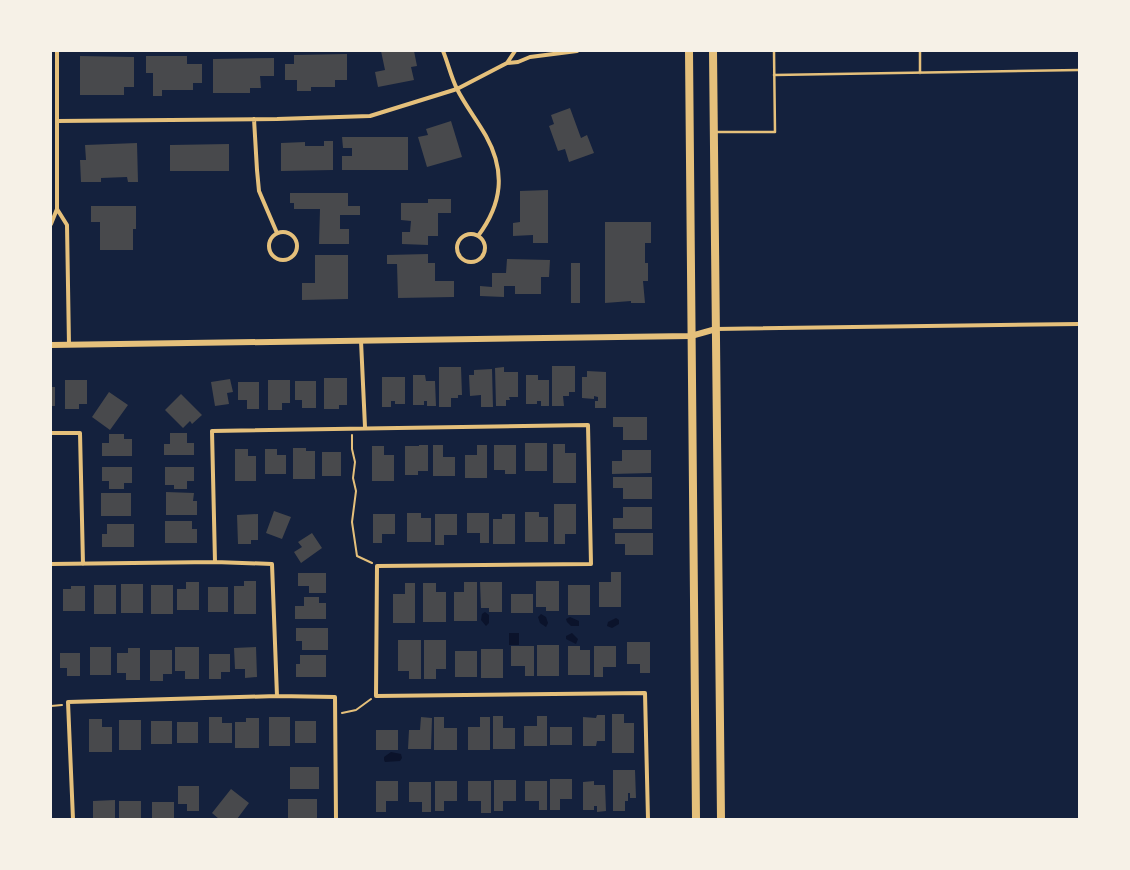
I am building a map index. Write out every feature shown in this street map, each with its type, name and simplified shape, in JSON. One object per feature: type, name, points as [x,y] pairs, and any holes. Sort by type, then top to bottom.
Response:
[{"type":"main road","points":[[689,51],[696,819]]},
{"type":"main road","points":[[713,51],[721,819]]},
{"type":"street","points":[[51,224],[57,209],[57,51]]},
{"type":"street","points":[[443,51],[457,89],[487,136],[499,170],[499,191],[494,210],[478,236]]},
{"type":"street","points":[[507,63],[515,51]]},
{"type":"street","points":[[57,121],[370,116],[457,89],[507,63],[518,62],[530,57],[577,51]]},
{"type":"street","points":[[254,119],[256,170],[259,191],[277,233]]},
{"type":"street","points":[[57,209],[67,225],[69,345]]},
{"type":"street","points":[[286,232],[296,241],[296,250],[290,258],[277,259],[271,252],[269,244],[277,233],[286,232]]},
{"type":"street","points":[[469,234],[478,236],[484,243],[482,256],[475,261],[466,261],[457,251],[458,242],[461,238],[469,234]]},
{"type":"street","points":[[51,345],[692,336],[716,329],[1079,324]]},
{"type":"street","points":[[361,341],[365,427]]},
{"type":"street","points":[[215,562],[212,431],[352,427],[588,425],[591,564],[377,566],[376,696],[645,693],[648,819]]},
{"type":"street","points":[[51,434],[80,433],[83,564]]},
{"type":"street","points":[[51,564],[215,562],[272,564],[277,696]]},
{"type":"street","points":[[73,819],[68,702],[277,696],[335,698],[336,819]]},
{"type":"lane","points":[[714,132],[775,132],[774,51]]},
{"type":"lane","points":[[920,51],[920,72]]},
{"type":"lane","points":[[774,75],[1079,70]]},
{"type":"path","points":[[352,427],[352,449],[355,462],[353,478],[356,491],[352,522],[353,539],[357,556],[377,566]]},
{"type":"path","points":[[335,713],[347,713],[356,710],[376,696]]},
{"type":"path","points":[[51,706],[59,706],[68,702]]},
{"type":"water","points":[[485,612],[489,615],[489,623],[486,626],[481,620],[482,614]]},
{"type":"water","points":[[541,614],[546,617],[548,623],[546,627],[540,623],[538,617]]},
{"type":"water","points":[[570,617],[579,621],[579,626],[571,626],[567,622],[566,619]]},
{"type":"water","points":[[616,618],[619,620],[619,624],[612,628],[607,626],[608,622]]},
{"type":"water","points":[[509,633],[519,633],[519,645],[509,645]]},
{"type":"water","points":[[572,633],[578,639],[576,644],[566,639],[566,636]]},
{"type":"water","points":[[391,752],[401,754],[402,758],[400,761],[385,762],[384,757]]},
{"type":"building","points":[[381,51],[414,51],[417,66],[411,67],[414,80],[378,87],[375,72],[385,70]]},
{"type":"building","points":[[347,54],[347,80],[335,80],[335,87],[311,87],[311,91],[297,91],[297,80],[285,80],[285,64],[294,64],[294,55]]},
{"type":"building","points":[[80,56],[134,57],[134,87],[124,87],[124,95],[80,95]]},
{"type":"building","points":[[146,56],[187,56],[187,64],[202,64],[202,83],[193,83],[193,90],[162,90],[162,96],[153,96],[153,73],[146,73]]},
{"type":"building","points":[[274,58],[274,76],[260,76],[261,88],[250,88],[250,93],[213,93],[213,59]]},
{"type":"building","points":[[570,108],[581,138],[587,135],[594,153],[569,162],[565,149],[558,151],[549,126],[554,124],[551,115]]},
{"type":"building","points":[[451,121],[462,157],[427,167],[418,137],[428,135],[426,129]]},
{"type":"building","points":[[342,137],[408,137],[408,170],[342,170],[342,156],[352,156],[352,148],[343,148]]},
{"type":"building","points":[[324,141],[333,141],[333,170],[281,171],[281,143],[305,142],[305,146],[324,146]]},
{"type":"building","points":[[137,143],[138,182],[128,182],[127,177],[101,178],[101,182],[81,182],[80,160],[86,160],[85,145]]},
{"type":"building","points":[[229,144],[229,171],[170,171],[170,145]]},
{"type":"building","points":[[548,190],[548,243],[533,243],[533,235],[513,236],[513,223],[520,222],[520,191]]},
{"type":"building","points":[[290,193],[348,193],[348,206],[360,206],[360,215],[340,215],[340,229],[349,229],[349,244],[319,244],[320,209],[294,209],[294,203],[290,203]]},
{"type":"building","points":[[428,199],[451,199],[451,213],[438,213],[438,236],[428,236],[428,245],[402,244],[402,232],[410,232],[411,221],[401,220],[401,203],[428,203]]},
{"type":"building","points":[[91,206],[136,206],[136,229],[133,229],[133,250],[100,250],[100,222],[91,222]]},
{"type":"building","points":[[605,222],[651,222],[651,243],[645,243],[645,263],[648,263],[648,281],[643,281],[645,303],[631,303],[631,301],[605,303]]},
{"type":"building","points":[[428,254],[428,263],[435,263],[435,281],[454,281],[454,297],[398,298],[397,264],[387,264],[387,255]]},
{"type":"building","points":[[315,255],[348,255],[348,299],[302,300],[302,283],[315,283]]},
{"type":"building","points":[[507,259],[550,260],[549,277],[541,277],[541,294],[515,294],[515,286],[504,286],[504,297],[480,296],[480,286],[492,287],[492,273],[506,273]]},
{"type":"building","points":[[571,263],[580,263],[580,303],[571,303]]},
{"type":"building","points":[[552,366],[575,366],[575,392],[569,392],[569,396],[563,396],[564,406],[552,406]]},
{"type":"building","points":[[439,367],[461,367],[462,395],[458,395],[458,398],[451,398],[451,407],[439,407]]},
{"type":"building","points":[[504,367],[504,372],[518,372],[518,397],[509,397],[510,400],[506,400],[506,406],[496,406],[495,368]]},
{"type":"building","points":[[492,369],[493,407],[481,407],[481,395],[470,396],[469,375],[474,375],[474,370]]},
{"type":"building","points":[[587,371],[606,372],[606,408],[595,408],[595,401],[598,401],[598,397],[594,396],[594,399],[582,398],[582,377],[587,377]]},
{"type":"building","points":[[413,375],[425,375],[426,381],[435,381],[436,406],[427,406],[427,401],[424,401],[424,405],[413,405]]},
{"type":"building","points":[[526,375],[538,375],[538,380],[549,380],[549,406],[541,406],[541,401],[537,401],[537,404],[526,404]]},
{"type":"building","points":[[382,377],[405,377],[405,404],[395,404],[395,401],[391,401],[391,407],[382,407]]},
{"type":"building","points":[[324,378],[347,378],[347,405],[339,405],[339,409],[324,409]]},
{"type":"building","points":[[230,379],[233,392],[227,393],[229,404],[215,406],[211,382]]},
{"type":"building","points":[[65,380],[87,380],[87,404],[79,404],[79,409],[65,409]]},
{"type":"building","points":[[268,380],[290,380],[290,403],[282,403],[282,410],[268,410]]},
{"type":"building","points":[[295,381],[316,381],[316,408],[302,408],[302,400],[295,400]]},
{"type":"building","points":[[238,382],[259,382],[259,409],[247,409],[247,400],[238,400]]},
{"type":"building","points":[[51,387],[55,387],[55,406],[51,406]]},
{"type":"building","points":[[109,392],[128,405],[110,430],[92,417]]},
{"type":"building","points":[[181,394],[202,415],[192,424],[190,421],[183,428],[165,410]]},
{"type":"building","points":[[613,417],[647,417],[647,440],[623,440],[623,427],[613,427]]},
{"type":"building","points":[[170,433],[187,433],[187,443],[194,443],[194,455],[164,455],[164,444],[170,444]]},
{"type":"building","points":[[109,434],[124,434],[124,439],[132,439],[132,456],[102,456],[102,443],[109,443]]},
{"type":"building","points":[[525,443],[547,443],[547,471],[525,471]]},
{"type":"building","points":[[553,444],[565,444],[565,453],[576,453],[576,483],[553,483]]},
{"type":"building","points":[[428,445],[428,471],[418,471],[418,475],[405,475],[405,446]]},
{"type":"building","points":[[433,445],[443,445],[443,457],[455,457],[455,476],[433,476]]},
{"type":"building","points":[[477,445],[487,445],[487,478],[465,478],[465,455],[477,455]]},
{"type":"building","points":[[494,445],[516,445],[516,474],[505,474],[505,470],[494,470]]},
{"type":"building","points":[[372,446],[384,446],[384,455],[394,455],[394,481],[372,481]]},
{"type":"building","points":[[293,448],[306,448],[306,451],[315,451],[315,479],[293,479]]},
{"type":"building","points":[[235,449],[248,449],[248,456],[256,456],[256,481],[235,481]]},
{"type":"building","points":[[265,449],[277,449],[277,455],[286,455],[286,474],[265,474]]},
{"type":"building","points":[[622,450],[651,450],[651,473],[612,474],[612,461],[622,461]]},
{"type":"building","points":[[322,452],[341,452],[341,476],[322,476]]},
{"type":"building","points":[[102,467],[132,467],[132,483],[124,483],[124,489],[109,489],[109,481],[102,481]]},
{"type":"building","points":[[165,467],[194,467],[194,481],[187,481],[187,489],[174,489],[174,485],[165,485]]},
{"type":"building","points":[[613,477],[652,477],[652,499],[623,499],[623,488],[613,488]]},
{"type":"building","points":[[166,492],[194,493],[193,501],[197,501],[197,515],[166,515]]},
{"type":"building","points":[[101,493],[131,493],[131,516],[101,516]]},
{"type":"building","points":[[554,504],[576,504],[576,534],[565,534],[565,544],[554,544]]},
{"type":"building","points":[[623,507],[652,507],[652,529],[613,529],[613,518],[623,518]]},
{"type":"building","points":[[274,511],[291,517],[282,539],[266,533]]},
{"type":"building","points":[[525,512],[539,512],[539,517],[548,517],[548,542],[525,542]]},
{"type":"building","points":[[407,513],[421,513],[421,518],[431,518],[431,542],[407,542]]},
{"type":"building","points":[[467,513],[489,513],[489,543],[480,543],[480,533],[467,533]]},
{"type":"building","points":[[258,514],[258,540],[251,540],[251,544],[238,544],[237,515]]},
{"type":"building","points":[[373,514],[395,514],[395,534],[382,534],[382,543],[373,543]]},
{"type":"building","points":[[435,514],[457,514],[457,535],[444,535],[444,545],[435,545]]},
{"type":"building","points":[[502,514],[515,514],[515,544],[493,544],[493,519],[502,519]]},
{"type":"building","points":[[165,521],[192,521],[192,529],[197,529],[197,543],[165,543]]},
{"type":"building","points":[[107,524],[134,524],[134,547],[102,547],[102,534],[107,534]]},
{"type":"building","points":[[312,533],[322,548],[301,563],[294,552],[302,547],[298,542]]},
{"type":"building","points":[[615,533],[653,533],[653,555],[625,555],[625,544],[615,544]]},
{"type":"building","points":[[611,572],[621,572],[621,607],[599,607],[599,582],[611,582]]},
{"type":"building","points":[[298,573],[326,573],[326,593],[309,593],[309,586],[298,586]]},
{"type":"building","points":[[244,581],[256,581],[256,614],[234,614],[234,586],[244,586]]},
{"type":"building","points":[[536,581],[559,581],[559,611],[546,611],[546,607],[536,607]]},
{"type":"building","points":[[186,582],[199,582],[199,610],[177,610],[177,589],[186,589]]},
{"type":"building","points":[[464,582],[477,582],[477,621],[454,621],[454,592],[464,592]]},
{"type":"building","points":[[480,582],[502,582],[502,612],[489,612],[489,608],[481,608]]},
{"type":"building","points":[[405,583],[415,583],[415,623],[393,623],[393,594],[405,594]]},
{"type":"building","points":[[423,583],[436,583],[436,592],[446,592],[446,622],[423,622]]},
{"type":"building","points":[[121,584],[143,584],[143,613],[121,613]]},
{"type":"building","points":[[94,585],[116,585],[116,614],[94,614]]},
{"type":"building","points":[[151,585],[173,585],[173,614],[151,614]]},
{"type":"building","points":[[568,585],[590,585],[590,615],[568,615]]},
{"type":"building","points":[[71,586],[85,586],[85,611],[63,611],[63,589],[71,589]]},
{"type":"building","points":[[208,587],[228,587],[228,612],[208,612]]},
{"type":"building","points":[[511,594],[533,594],[533,613],[511,613]]},
{"type":"building","points":[[304,597],[319,597],[319,603],[326,603],[326,619],[295,619],[295,606],[304,606]]},
{"type":"building","points":[[296,628],[328,628],[328,650],[302,650],[302,641],[296,641]]},
{"type":"building","points":[[398,640],[421,640],[421,679],[409,679],[409,671],[398,671]]},
{"type":"building","points":[[424,640],[446,640],[446,669],[436,669],[436,679],[424,679]]},
{"type":"building","points":[[627,642],[650,642],[650,673],[640,673],[640,664],[627,664]]},
{"type":"building","points":[[537,645],[559,645],[559,676],[537,676]]},
{"type":"building","points":[[511,646],[534,646],[534,676],[525,676],[525,666],[511,666]]},
{"type":"building","points":[[568,646],[580,646],[580,650],[590,650],[590,675],[568,675]]},
{"type":"building","points":[[594,646],[616,646],[616,667],[603,667],[603,677],[594,677]]},
{"type":"building","points":[[90,647],[111,647],[111,675],[90,675]]},
{"type":"building","points":[[175,647],[199,647],[199,679],[185,679],[185,671],[175,671]]},
{"type":"building","points":[[256,647],[257,677],[245,678],[245,669],[235,669],[234,648]]},
{"type":"building","points":[[128,648],[140,648],[140,680],[126,680],[126,673],[117,673],[117,653],[128,653]]},
{"type":"building","points":[[481,649],[503,649],[503,678],[481,678]]},
{"type":"building","points":[[150,650],[172,650],[172,674],[163,674],[163,681],[150,681]]},
{"type":"building","points":[[455,651],[477,651],[477,677],[455,677]]},
{"type":"building","points":[[60,653],[80,653],[80,676],[67,676],[67,668],[60,668]]},
{"type":"building","points":[[209,654],[230,654],[230,672],[221,672],[221,679],[209,679]]},
{"type":"building","points":[[300,655],[326,655],[326,677],[296,677],[296,664],[300,664]]},
{"type":"building","points":[[612,714],[624,714],[624,723],[634,723],[634,753],[612,753]]},
{"type":"building","points":[[597,715],[605,715],[605,741],[597,741],[596,746],[583,746],[583,717],[596,718]]},
{"type":"building","points":[[493,716],[503,716],[503,728],[515,728],[515,749],[493,749]]},
{"type":"building","points":[[537,716],[547,716],[547,746],[524,746],[524,726],[537,726]]},
{"type":"building","points":[[209,717],[222,717],[222,723],[232,723],[232,743],[209,743]]},
{"type":"building","points":[[269,717],[290,717],[290,746],[269,746]]},
{"type":"building","points":[[421,717],[432,718],[431,749],[408,749],[409,730],[420,730]]},
{"type":"building","points":[[434,717],[444,717],[444,728],[457,728],[457,750],[434,750]]},
{"type":"building","points":[[480,717],[490,717],[490,750],[468,750],[468,727],[480,727]]},
{"type":"building","points":[[246,718],[259,718],[259,748],[235,748],[235,722],[246,722]]},
{"type":"building","points":[[89,719],[102,719],[102,727],[112,727],[112,752],[89,752]]},
{"type":"building","points":[[119,720],[141,720],[141,750],[119,750]]},
{"type":"building","points":[[151,721],[172,721],[172,744],[151,744]]},
{"type":"building","points":[[295,721],[316,721],[316,743],[295,743]]},
{"type":"building","points":[[177,722],[198,722],[198,743],[177,743]]},
{"type":"building","points":[[550,727],[572,727],[572,745],[550,745]]},
{"type":"building","points":[[376,730],[398,730],[398,750],[376,750]]},
{"type":"building","points":[[290,767],[319,767],[319,789],[290,789]]},
{"type":"building","points":[[613,770],[635,770],[636,798],[630,798],[630,793],[628,793],[628,801],[625,801],[625,811],[613,811]]},
{"type":"building","points":[[550,779],[572,779],[572,799],[560,799],[560,810],[550,810]]},
{"type":"building","points":[[494,780],[516,780],[516,801],[503,801],[503,811],[494,811]]},
{"type":"building","points":[[376,781],[398,781],[398,801],[386,801],[386,812],[376,812]]},
{"type":"building","points":[[435,781],[457,781],[457,801],[444,801],[444,811],[435,811]]},
{"type":"building","points":[[468,781],[491,781],[491,813],[481,813],[481,801],[468,801]]},
{"type":"building","points":[[525,781],[547,781],[547,810],[539,810],[539,801],[525,801]]},
{"type":"building","points":[[594,781],[594,785],[605,785],[606,811],[597,812],[597,806],[594,806],[594,810],[583,810],[583,782]]},
{"type":"building","points":[[409,782],[431,782],[431,812],[422,812],[422,802],[409,802]]},
{"type":"building","points":[[178,786],[199,786],[199,811],[187,811],[187,804],[178,804]]},
{"type":"building","points":[[231,789],[249,803],[237,819],[219,819],[212,813]]},
{"type":"building","points":[[288,799],[317,799],[317,819],[288,819]]},
{"type":"building","points":[[115,800],[115,819],[93,819],[93,801]]},
{"type":"building","points":[[119,801],[141,801],[141,819],[119,819]]},
{"type":"building","points":[[152,802],[174,802],[174,819],[152,819]]}]
